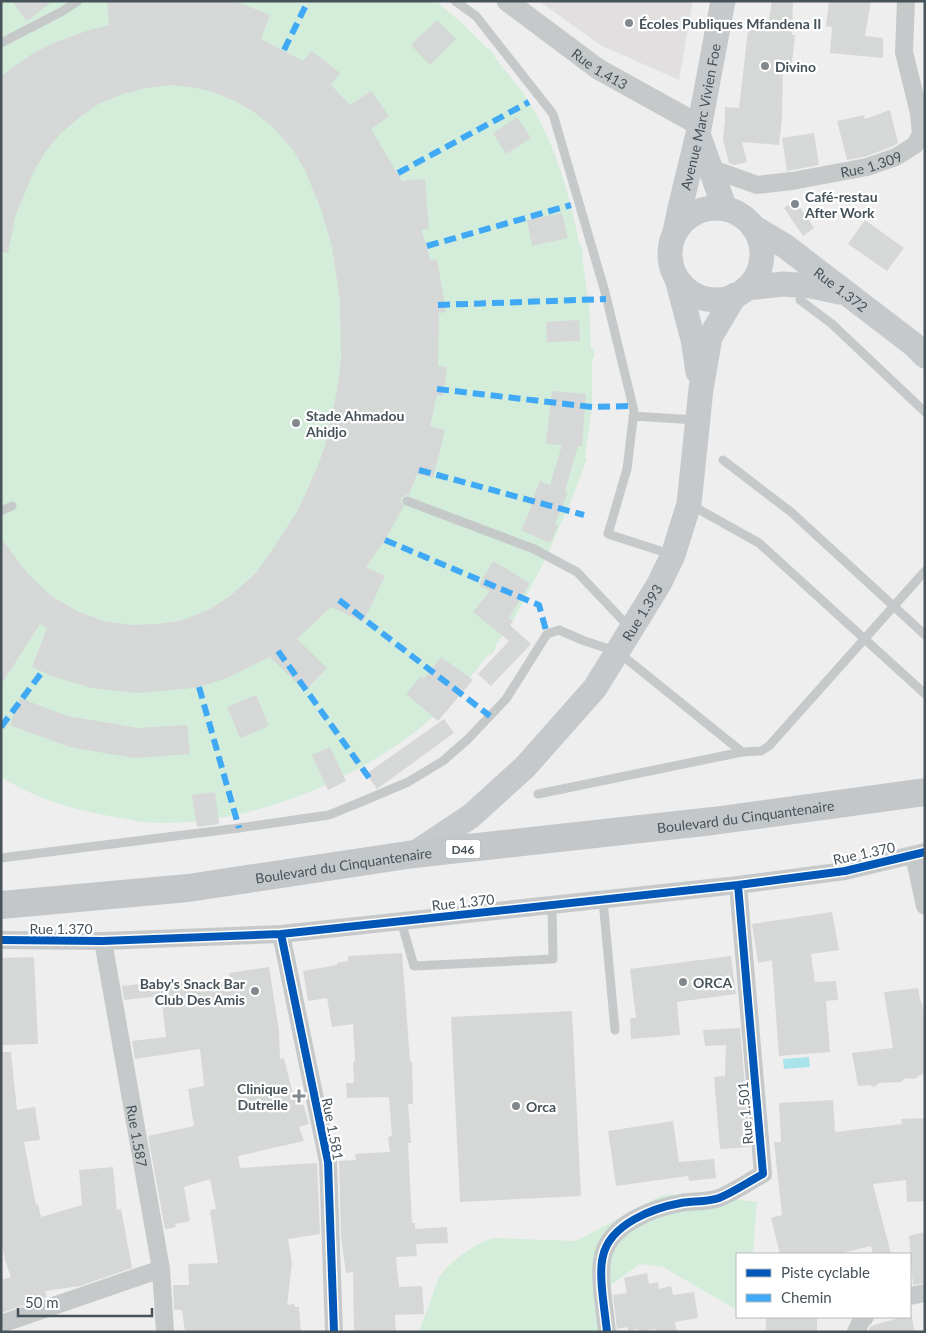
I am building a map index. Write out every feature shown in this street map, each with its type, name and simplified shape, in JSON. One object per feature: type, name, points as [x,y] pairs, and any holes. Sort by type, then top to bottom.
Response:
[{"type":"main road","name":"Avenue Marc Vivien Foe","points":[[675,232],[699,130],[724,1]]},
{"type":"main road","points":[[699,130],[725,209]]},
{"type":"main road","points":[[701,389],[692,339],[677,278],[670,260],[670,250],[675,232],[682,222],[697,213],[714,208],[725,209],[741,215],[753,227],[760,242],[762,258],[757,274],[741,292]]},
{"type":"main road","name":"Rue 1.372","points":[[753,227],[785,246],[913,344],[925,356]]},
{"type":"main road","points":[[677,278],[693,294],[714,300],[725,299],[741,292],[783,284],[812,286],[849,295]]},
{"type":"main road","name":"Rue 1.393","points":[[414,854],[471,816],[525,767],[595,688],[660,584],[673,555],[688,504],[701,389],[710,338],[741,292]]},
{"type":"main road","name":"Boulevard du Cinquantenaire","points":[[1,905],[188,888],[414,854],[713,821],[925,792]]},
{"type":"street","name":"Rue 1.413","points":[[507,1],[598,69],[699,130]]},
{"type":"street","name":"Rue 1.309","points":[[710,168],[757,184],[792,181],[867,167],[896,157],[915,145],[921,134],[919,113],[904,52],[906,1]]},
{"type":"street","name":"Rue 1.370","points":[[1,940],[103,941],[280,934],[738,885],[845,871],[919,854]]},
{"type":"street","points":[[919,854],[925,906]]},
{"type":"street","name":"Rue 1.501","points":[[607,1332],[602,1270],[603,1255],[612,1237],[630,1221],[651,1211],[681,1203],[718,1198],[762,1174],[738,885]]},
{"type":"street","name":"Rue 1.581","points":[[280,934],[328,1162],[334,1332]]},
{"type":"street","name":"Rue 1.587","points":[[103,941],[161,1269],[165,1332]]},
{"type":"street","points":[[1,1324],[161,1269]]},
{"type":"street","points":[[911,1296],[925,1293]]},
{"type":"street","points":[[856,1332],[864,1318]]},
{"type":"lane","points":[[1,43],[61,12],[78,1]]},
{"type":"lane","points":[[455,1],[476,16],[553,114],[578,206],[605,292],[634,411],[627,469],[608,534],[673,555]]},
{"type":"lane","points":[[800,300],[832,324],[925,412]]},
{"type":"lane","points":[[633,416],[698,420]]},
{"type":"lane","points":[[723,460],[790,512],[892,607],[925,635]]},
{"type":"lane","points":[[407,501],[534,549],[577,572],[632,630]]},
{"type":"lane","points":[[688,504],[759,543],[925,694]]},
{"type":"lane","points":[[1,511],[12,506]]},
{"type":"lane","points":[[538,794],[742,752],[761,751],[769,746],[925,571]]},
{"type":"lane","points":[[1,858],[329,815],[408,782],[443,761],[468,739],[506,698],[547,634],[559,630],[618,652],[742,752]]},
{"type":"lane","points":[[603,900],[615,1030]]},
{"type":"lane","points":[[401,921],[414,966],[553,959],[552,905]]},
{"type":"shaded area","name":"Écoles Publiques Mfandena II","points":[[539,1],[693,1],[679,80],[600,45]]},
{"type":"green space","name":"Stade Ahmadou Ahidjo","points":[[1,1],[436,1],[495,55],[529,102],[547,135],[561,172],[580,246],[582,246],[589,299],[591,349],[594,349],[594,358],[592,359],[592,407],[585,458],[587,459],[543,564],[513,621],[495,646],[496,648],[491,655],[489,654],[451,699],[419,729],[379,757],[315,790],[246,813],[210,820],[175,823],[141,822],[64,805],[38,796],[1,777]]},
{"type":"green space","points":[[697,1194],[757,1202],[753,1253],[736,1253],[736,1309],[663,1267],[640,1264],[608,1287],[612,1332],[419,1332],[439,1277],[443,1271],[456,1259],[486,1240],[493,1238],[576,1241],[662,1195]]},
{"type":"water","points":[[809,1057],[810,1067],[784,1069],[783,1059]]},
{"type":"building","points":[[12,1],[53,1],[27,21]]},
{"type":"building","points":[[107,1],[235,1],[270,15],[261,39],[303,61],[312,51],[340,73],[331,85],[350,105],[371,91],[389,116],[371,129],[402,181],[425,179],[429,229],[421,230],[430,260],[437,259],[446,312],[439,313],[438,366],[447,367],[443,396],[437,395],[430,426],[445,430],[433,478],[417,474],[409,495],[401,498],[404,506],[385,540],[366,567],[385,576],[363,622],[331,607],[297,639],[327,668],[305,691],[270,657],[227,678],[199,687],[137,693],[91,688],[52,676],[32,667],[47,628],[40,624],[1,685],[1,538],[28,574],[51,596],[79,612],[104,621],[132,625],[158,624],[183,620],[210,609],[230,596],[255,574],[298,510],[325,446],[337,390],[341,359],[340,300],[332,247],[322,212],[305,170],[293,150],[275,129],[254,112],[235,101],[211,91],[170,85],[146,88],[100,103],[80,117],[60,134],[45,152],[33,173],[15,217],[8,253],[1,252],[1,76],[35,52],[56,42],[109,25]]},
{"type":"building","points":[[772,1],[793,1],[792,35],[795,35],[792,63],[783,63],[782,119],[779,145],[742,142],[747,162],[734,165],[729,163],[723,140],[725,107],[739,108],[748,30],[767,30]]},
{"type":"building","points":[[829,1],[871,1],[865,36],[883,38],[883,58],[830,53],[832,27],[826,26]]},
{"type":"building","points":[[437,20],[456,39],[430,65],[411,45]]},
{"type":"building","points":[[890,110],[898,143],[864,157],[847,160],[837,121],[864,115],[865,119]]},
{"type":"building","points":[[517,117],[531,138],[506,154],[493,133]]},
{"type":"building","points":[[814,133],[819,165],[787,171],[782,138]]},
{"type":"building","points":[[795,200],[814,228],[803,236],[784,208]]},
{"type":"building","points":[[562,213],[568,238],[532,246],[527,220]]},
{"type":"building","points":[[865,220],[904,248],[887,271],[848,244]]},
{"type":"building","points":[[579,320],[580,341],[547,342],[546,322]]},
{"type":"building","points":[[552,391],[586,394],[582,446],[578,446],[565,491],[568,492],[555,524],[558,526],[550,543],[521,530],[532,506],[530,506],[540,481],[550,485],[562,445],[546,444]]},
{"type":"building","points":[[493,561],[530,583],[509,618],[513,621],[510,625],[531,644],[491,686],[478,674],[509,641],[473,612],[490,591],[479,585]]},
{"type":"building","points":[[441,657],[473,680],[438,721],[406,694],[421,676],[424,679]]},
{"type":"building","points":[[256,695],[269,726],[240,738],[227,707]]},
{"type":"building","points":[[20,698],[67,716],[138,728],[187,725],[190,754],[134,758],[69,747],[10,725]]},
{"type":"building","points":[[444,719],[454,733],[377,789],[366,774]]},
{"type":"building","points":[[330,747],[346,781],[328,790],[312,755]]},
{"type":"building","points":[[215,792],[219,824],[197,827],[192,795]]},
{"type":"building","points":[[832,912],[839,950],[811,954],[815,982],[836,981],[838,1000],[826,1001],[830,1052],[779,1056],[772,960],[758,963],[752,924]]},
{"type":"building","points":[[402,953],[410,1061],[412,1061],[413,1104],[408,1104],[411,1143],[408,1143],[412,1223],[415,1223],[415,1229],[447,1227],[448,1243],[416,1244],[417,1256],[396,1257],[399,1287],[422,1286],[424,1314],[395,1315],[396,1332],[354,1332],[353,1272],[346,1273],[341,1237],[339,1161],[356,1160],[355,1154],[390,1152],[388,1137],[392,1136],[389,1097],[347,1098],[346,1083],[354,1083],[353,1024],[332,1027],[327,998],[308,1001],[303,971],[337,965],[337,963],[348,961],[348,956]]},
{"type":"building","name":"ORCA","points":[[731,956],[736,994],[677,1002],[680,1035],[631,1039],[630,1018],[636,1018],[630,969]]},
{"type":"building","points":[[34,957],[38,1044],[1,1045],[1,958]]},
{"type":"building","points":[[269,967],[279,1031],[280,1059],[284,1058],[293,1095],[300,1093],[309,1124],[299,1127],[304,1141],[238,1156],[240,1168],[317,1163],[320,1234],[288,1239],[292,1263],[287,1305],[294,1304],[295,1307],[299,1307],[301,1332],[185,1332],[182,1310],[174,1310],[173,1285],[189,1285],[188,1264],[218,1263],[210,1210],[216,1209],[210,1179],[184,1187],[190,1221],[175,1224],[176,1227],[165,1229],[148,1136],[194,1126],[188,1089],[204,1086],[200,1049],[135,1059],[132,1041],[166,1037],[161,996],[124,1000],[122,986],[157,982],[230,980],[229,973]]},
{"type":"building","points":[[918,988],[925,1020],[925,1074],[915,1079],[905,1078],[901,1082],[879,1083],[874,1087],[869,1085],[858,1086],[852,1053],[893,1048],[884,992]]},
{"type":"building","name":"Orca","points":[[572,1011],[581,1196],[460,1202],[451,1017]]},
{"type":"building","points":[[740,1028],[750,1147],[720,1149],[714,1077],[725,1076],[726,1045],[705,1046],[703,1030]]},
{"type":"building","points":[[1,1052],[11,1052],[17,1110],[35,1107],[40,1140],[24,1142],[36,1205],[38,1204],[41,1217],[82,1205],[79,1170],[113,1167],[117,1210],[121,1209],[132,1268],[80,1286],[45,1291],[47,1297],[1,1313],[1,1280],[11,1277],[1,1243]]},
{"type":"building","points":[[833,1100],[835,1132],[902,1124],[901,1119],[925,1118],[925,1201],[907,1202],[906,1180],[873,1184],[891,1253],[873,1253],[871,1246],[842,1253],[780,1253],[771,1218],[782,1215],[774,1142],[781,1142],[779,1103]]},
{"type":"building","points":[[673,1121],[679,1162],[714,1159],[716,1178],[689,1181],[688,1176],[616,1186],[608,1131]]},
{"type":"building","points":[[925,1232],[925,1283],[913,1285],[909,1236]]},
{"type":"building","points":[[647,1273],[649,1284],[658,1282],[659,1289],[671,1286],[673,1295],[694,1292],[698,1318],[675,1322],[677,1332],[656,1332],[655,1329],[638,1332],[638,1329],[628,1331],[628,1327],[617,1329],[613,1295],[627,1293],[624,1278]]},
{"type":"building","points":[[911,1314],[915,1332],[868,1332],[871,1326],[899,1318],[911,1318]]},
{"type":"building","points":[[766,1318],[817,1318],[817,1332],[766,1332]]},
{"type":"marked path","points":[[284,50],[308,1]]},
{"type":"marked path","points":[[398,173],[529,102]]},
{"type":"marked path","points":[[427,246],[571,205]]},
{"type":"marked path","points":[[438,305],[606,299]]},
{"type":"marked path","points":[[437,389],[592,407],[633,406]]},
{"type":"marked path","points":[[419,470],[584,515]]},
{"type":"marked path","points":[[385,540],[539,605],[547,634]]},
{"type":"marked path","points":[[339,600],[490,716]]},
{"type":"marked path","points":[[278,651],[370,779]]},
{"type":"marked path","points":[[1,727],[42,672]]},
{"type":"marked path","points":[[199,687],[239,828]]},
{"type":"cycle path","points":[[1,940],[103,941],[281,934],[738,885],[845,871],[925,852]]},
{"type":"cycle path","points":[[607,1332],[602,1264],[607,1245],[614,1235],[634,1219],[658,1209],[681,1203],[719,1198],[763,1174],[738,885]]},
{"type":"cycle path","points":[[281,934],[328,1162],[334,1332]]},
{"type":"place","name":"Écoles Publiques Mfandena II","points":[[629,23]]},
{"type":"place","name":"Divino","points":[[765,66]]},
{"type":"place","name":"Café-restau After Work","points":[[795,204]]},
{"type":"place","name":"Stade Ahmadou Ahidjo","points":[[296,423]]},
{"type":"place","name":"ORCA","points":[[683,982]]},
{"type":"place","name":"Baby's Snack Bar Club Des Amis","points":[[255,991]]},
{"type":"place","name":"Clinique Dutrelle","points":[[299,1096]]},
{"type":"place","name":"Orca","points":[[516,1106]]}]
